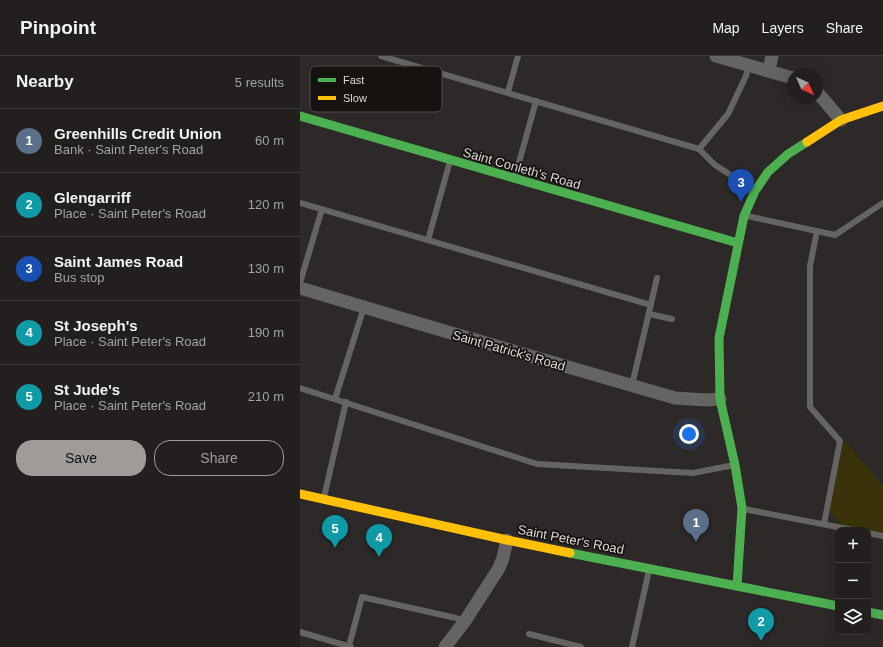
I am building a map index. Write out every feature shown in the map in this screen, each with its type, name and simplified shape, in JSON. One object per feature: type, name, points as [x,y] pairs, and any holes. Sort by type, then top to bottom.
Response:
[{"type":"street","points":[[716,56],[749,64],[787,76]]},
{"type":"street","points":[[769,70],[772,56]]},
{"type":"street","points":[[823,99],[841,120]]},
{"type":"street","points":[[737,586],[742,508],[735,465],[720,399],[719,338],[744,216],[755,191],[768,172],[788,154],[841,120],[883,106]]},
{"type":"street","name":"Saint Conleth's Road","points":[[300,116],[450,161],[738,243]]},
{"type":"street","name":"Saint Patrick's Road","points":[[300,288],[675,398],[706,400],[720,399]]},
{"type":"street","name":"Saint Peter's Road","points":[[301,497],[324,499],[507,540],[835,605]]},
{"type":"street","points":[[445,647],[465,621],[499,568],[507,540]]},
{"type":"street","points":[[871,613],[883,615]]},
{"type":"lane","points":[[381,56],[416,66]]},
{"type":"lane","points":[[508,92],[518,56]]},
{"type":"lane","points":[[699,149],[728,114],[746,76],[749,64]]},
{"type":"lane","points":[[442,73],[699,149],[715,165],[755,191]]},
{"type":"lane","points":[[515,179],[536,101]]},
{"type":"lane","points":[[428,240],[450,161]]},
{"type":"lane","points":[[300,203],[651,305]]},
{"type":"lane","points":[[744,216],[835,235],[883,203]]},
{"type":"lane","points":[[300,283],[322,209]]},
{"type":"lane","points":[[817,231],[810,266],[810,407],[840,441],[824,524]]},
{"type":"lane","points":[[632,386],[657,278]]},
{"type":"lane","points":[[335,398],[364,307]]},
{"type":"lane","points":[[649,314],[672,319]]},
{"type":"lane","points":[[300,388],[537,464],[692,473],[735,465]]},
{"type":"lane","points":[[324,499],[346,402]]},
{"type":"lane","points":[[742,508],[838,527]]},
{"type":"lane","points":[[871,534],[883,536]]},
{"type":"lane","points":[[632,647],[649,568]]},
{"type":"lane","points":[[300,632],[350,647],[362,596],[465,621]]},
{"type":"lane","points":[[529,634],[581,647]]},
{"type":"shaded area","points":[[844,440],[883,486],[883,533],[871,531],[871,527],[851,527],[840,525],[829,510]]},
{"type":"traffic: fast","points":[[300,116],[738,243]]},
{"type":"traffic: fast","points":[[737,586],[742,508],[735,465],[720,399],[719,338],[744,216],[755,191],[768,172],[788,154],[807,142]]},
{"type":"traffic: fast","points":[[570,553],[835,605]]},
{"type":"traffic: fast","points":[[871,613],[883,615]]},
{"type":"traffic: slow","points":[[807,142],[841,120],[883,106]]},
{"type":"traffic: slow","points":[[300,494],[570,553]]},
{"type":"place","name":"Saint James Road","points":[[741,202]]},
{"type":"place","name":"Greenhills Credit Union","points":[[696,542]]},
{"type":"place","name":"St Jude's","points":[[335,548]]},
{"type":"place","name":"St Joseph's","points":[[379,557]]},
{"type":"place","name":"Glengarriff","points":[[761,641]]}]
